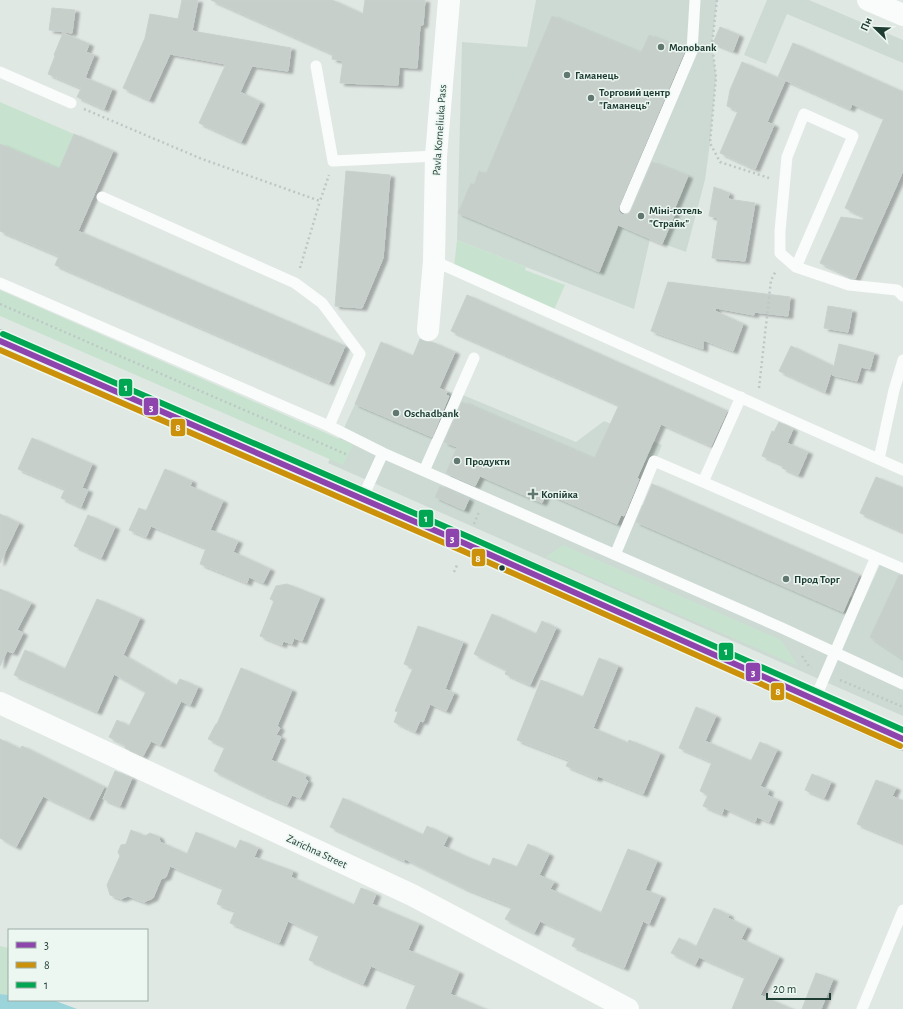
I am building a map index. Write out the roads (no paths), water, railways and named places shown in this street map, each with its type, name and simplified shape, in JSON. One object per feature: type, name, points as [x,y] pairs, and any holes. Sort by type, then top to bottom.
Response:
[{"type":"main road","points":[[0,341],[903,738]]},
{"type":"street","name":"Pavla Korneliuka Pass","points":[[428,330],[434,261],[436,156],[449,0]]},
{"type":"street","points":[[868,0],[903,15]]},
{"type":"street","name":"Zarichna Street","points":[[0,702],[412,895],[628,1009]]},
{"type":"lane","points":[[626,208],[692,51],[695,0]]},
{"type":"lane","points":[[316,66],[333,161],[436,156]]},
{"type":"lane","points":[[0,72],[71,103]]},
{"type":"lane","points":[[796,267],[853,136],[804,114],[787,157],[780,231],[780,253],[796,267],[849,285],[897,290],[903,296]]},
{"type":"lane","points":[[102,197],[295,284],[322,303],[360,354],[329,426]]},
{"type":"lane","points":[[434,261],[903,470]]},
{"type":"lane","points":[[0,283],[329,426],[383,453],[903,684]]},
{"type":"lane","points":[[424,471],[474,358]]},
{"type":"lane","points":[[879,459],[894,390],[903,360]]},
{"type":"lane","points":[[703,482],[741,397]]},
{"type":"lane","points":[[362,499],[383,453]]},
{"type":"lane","points":[[615,555],[654,461],[903,569]]},
{"type":"lane","points":[[815,699],[876,557]]},
{"type":"lane","points":[[862,1009],[903,910]]},
{"type":"water","points":[[0,994],[8,995],[8,1001],[56,1001],[77,1009],[0,1009]]},
{"type":"place","name":"Monobank","points":[[661,47]]},
{"type":"place","name":"Гаманець","points":[[567,75]]},
{"type":"place","name":"Торговий центр \"Гаманець\"","points":[[591,98]]},
{"type":"place","name":"Міні-готель \"Страйк\"","points":[[641,216]]},
{"type":"place","name":"Oschadbank","points":[[396,413]]},
{"type":"place","name":"Продукти","points":[[457,461]]},
{"type":"place","name":"Копійка","points":[[533,494]]},
{"type":"place","name":"Прод Торг","points":[[786,579]]}]
